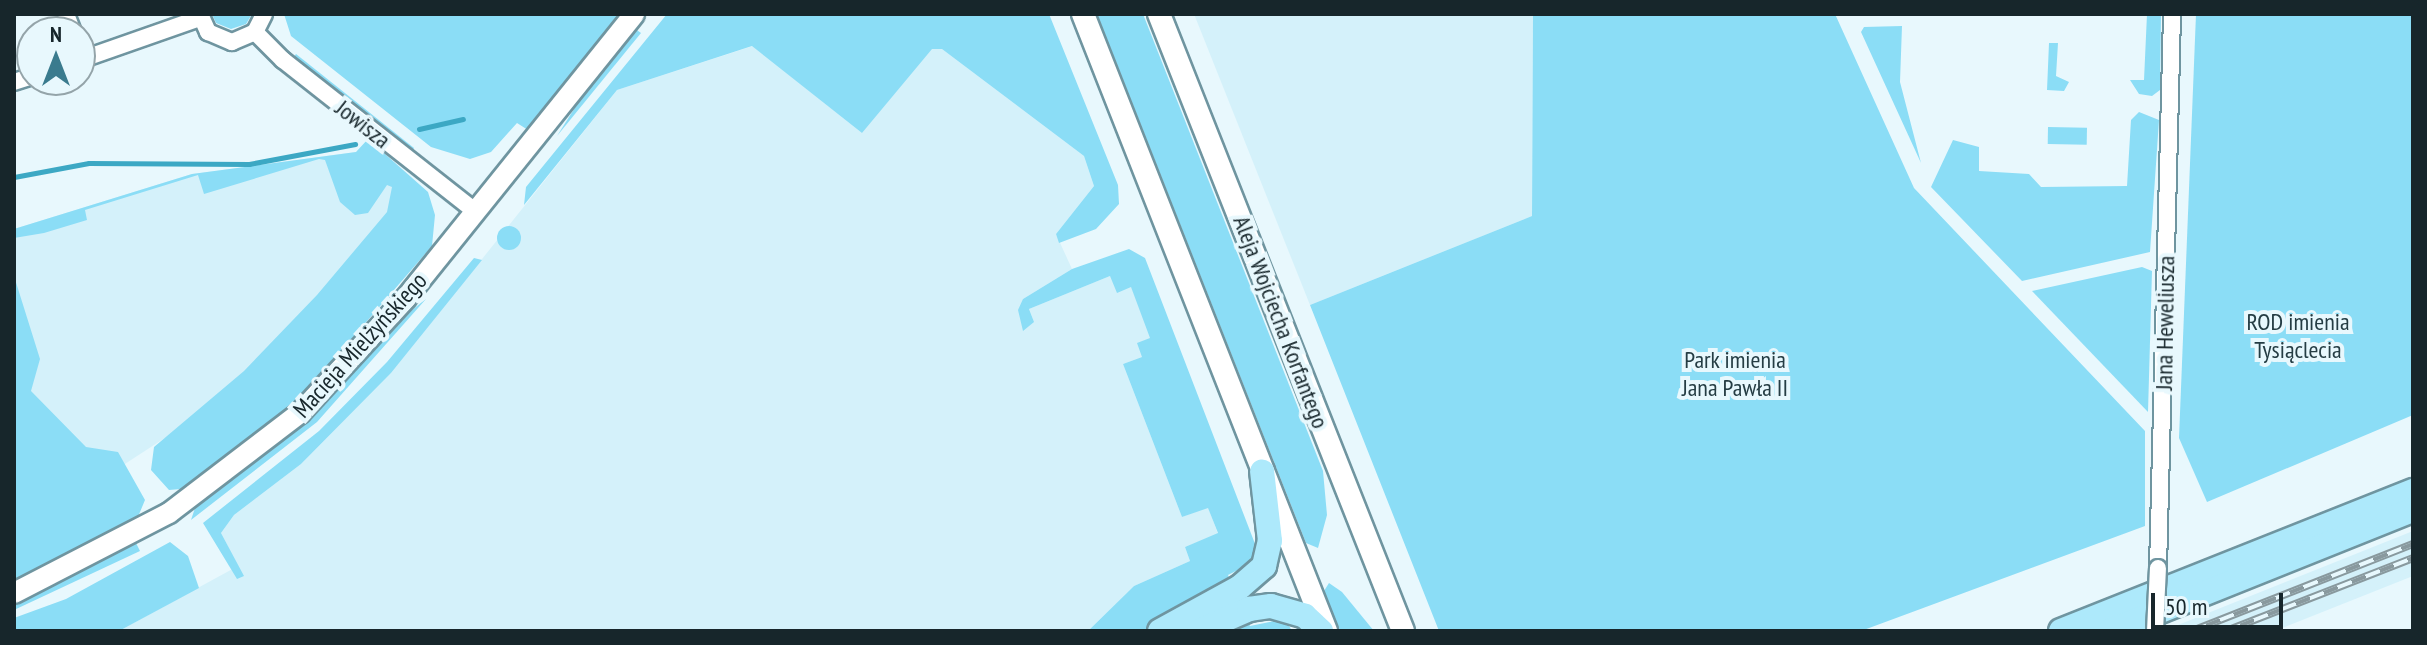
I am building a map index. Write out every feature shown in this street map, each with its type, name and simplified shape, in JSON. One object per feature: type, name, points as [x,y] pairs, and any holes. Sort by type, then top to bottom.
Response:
[{"type":"main road","points":[[1083,14],[1323,631]]},
{"type":"main road","name":"Aleja Wojciecha Korfantego","points":[[1159,14],[1403,631]]},
{"type":"main road","points":[[1160,631],[1240,587],[1264,566],[1270,541],[1262,471]]},
{"type":"main road","points":[[2061,631],[2413,491]]},
{"type":"main road","points":[[2110,631],[2413,510]]},
{"type":"main road","points":[[1199,631],[1249,609],[1271,606],[1305,616],[1323,631]]},
{"type":"street","points":[[96,52],[200,16],[219,39],[232,42],[255,32],[264,14]]},
{"type":"street","name":"Macieja Mielżyńskiego","points":[[14,593],[149,525],[252,454],[339,374],[634,14]]},
{"type":"street","name":"Jana Heweliusza","points":[[2155,631],[2172,14]]},
{"type":"street","name":"Jowisza","points":[[255,32],[283,60],[475,211]]},
{"type":"shaded area","points":[[1194,14],[1533,14],[1532,216],[1310,305]]},
{"type":"shaded area","points":[[753,46],[862,133],[932,48],[942,49],[1084,156],[1094,186],[1056,234],[1072,269],[1023,299],[1034,322],[1029,309],[1110,276],[1131,286],[1151,338],[1142,357],[1123,364],[1182,517],[1208,507],[1218,534],[1185,547],[1190,561],[1134,586],[1088,631],[119,631],[238,566],[221,533],[234,515],[301,464],[391,373],[617,90]]},
{"type":"shaded area","points":[[356,152],[392,183],[396,198],[392,215],[331,288],[197,417],[88,488],[14,373],[14,229],[192,174]]},
{"type":"shaded area","points":[[2413,531],[2413,576],[2275,631],[2163,631]]},
{"type":"green space","points":[[212,14],[252,14],[246,24],[231,29],[216,23]]},
{"type":"green space","points":[[284,14],[621,14],[528,130],[517,123],[491,152],[470,159],[431,147],[291,36]]},
{"type":"green space","points":[[667,14],[1049,14],[1118,185],[1119,204],[1096,229],[1059,243],[1056,234],[1094,186],[1084,156],[942,49],[932,49],[862,133],[752,46],[617,90],[524,205],[526,187]]},
{"type":"green space","points":[[1097,14],[1143,14],[1323,471],[1327,515],[1318,548],[1306,543]]},
{"type":"green space","name":"Park imienia Jana Pawła II","points":[[1533,14],[1835,14],[1914,188],[2145,431],[2145,526],[1861,631],[1439,631],[1310,305],[1532,216]]},
{"type":"green space","points":[[2147,14],[2161,14],[2160,90],[2152,96],[2139,94],[2130,80],[2144,80]]},
{"type":"green space","name":"ROD imienia Tysiąclecia","points":[[2196,14],[2413,14],[2413,415],[2207,502],[2179,438]]},
{"type":"green space","points":[[1902,26],[1900,82],[1921,163],[1861,32],[1864,27]]},
{"type":"green space","points":[[634,28],[641,33],[557,136],[593,79]]},
{"type":"green space","points":[[2049,43],[2058,43],[2056,76],[2069,82],[2064,91],[2047,90]]},
{"type":"green space","points":[[296,54],[414,148],[413,150],[294,57]]},
{"type":"green space","points":[[2139,112],[2159,120],[2150,252],[2022,281],[1931,187],[1953,140],[1979,147],[1979,171],[2029,174],[2041,187],[2127,186],[2131,120]]},
{"type":"green space","points":[[2048,127],[2087,128],[2087,145],[2048,144]]},
{"type":"green space","points":[[368,139],[428,192],[435,215],[432,246],[297,402],[192,488],[169,490],[151,470],[154,447],[244,371],[317,295],[387,212],[392,187],[387,185],[368,213],[355,215],[340,202],[325,160],[319,159],[204,194],[198,175],[85,210],[87,220],[44,233],[14,238],[14,229],[192,174],[356,152]]},
{"type":"green space","points":[[509,226],[520,233],[521,238],[514,249],[509,250],[498,243],[497,238],[504,227]]},
{"type":"green space","points":[[1129,249],[1145,258],[1257,549],[1246,566],[1228,575],[1232,584],[1172,611],[1146,631],[1088,631],[1134,586],[1190,561],[1185,547],[1218,533],[1208,508],[1182,517],[1123,364],[1142,357],[1137,343],[1150,338],[1131,287],[1117,293],[1110,276],[1029,309],[1034,322],[1023,331],[1018,310],[1023,299],[1072,269]]},
{"type":"green space","points":[[474,258],[482,260],[391,373],[301,464],[234,515],[221,533],[244,576],[237,579],[203,523],[319,431],[387,362]]},
{"type":"green space","points":[[2142,267],[2152,271],[2148,412],[2032,291]]},
{"type":"green space","points":[[14,276],[40,359],[31,391],[86,447],[118,452],[145,500],[135,524],[14,583]]},
{"type":"green space","points":[[426,299],[317,422],[191,520],[195,508],[309,417],[399,320]]},
{"type":"green space","points":[[170,542],[188,556],[199,588],[119,631],[14,631],[14,618],[66,599]]},
{"type":"green space","points":[[136,543],[140,551],[14,610],[14,603]]},
{"type":"green space","points":[[1329,583],[1342,592],[1374,631],[1340,631],[1324,591]]},
{"type":"green space","points":[[1246,618],[1250,626],[1274,621],[1288,624],[1292,631],[1214,631]]},
{"type":"waterway","points":[[419,129],[463,119]]},
{"type":"waterway","points":[[14,177],[89,163],[249,164],[355,144]]},
{"type":"railway","points":[[2192,631],[2413,544]]},
{"type":"railway","points":[[2226,631],[2413,558]]}]
